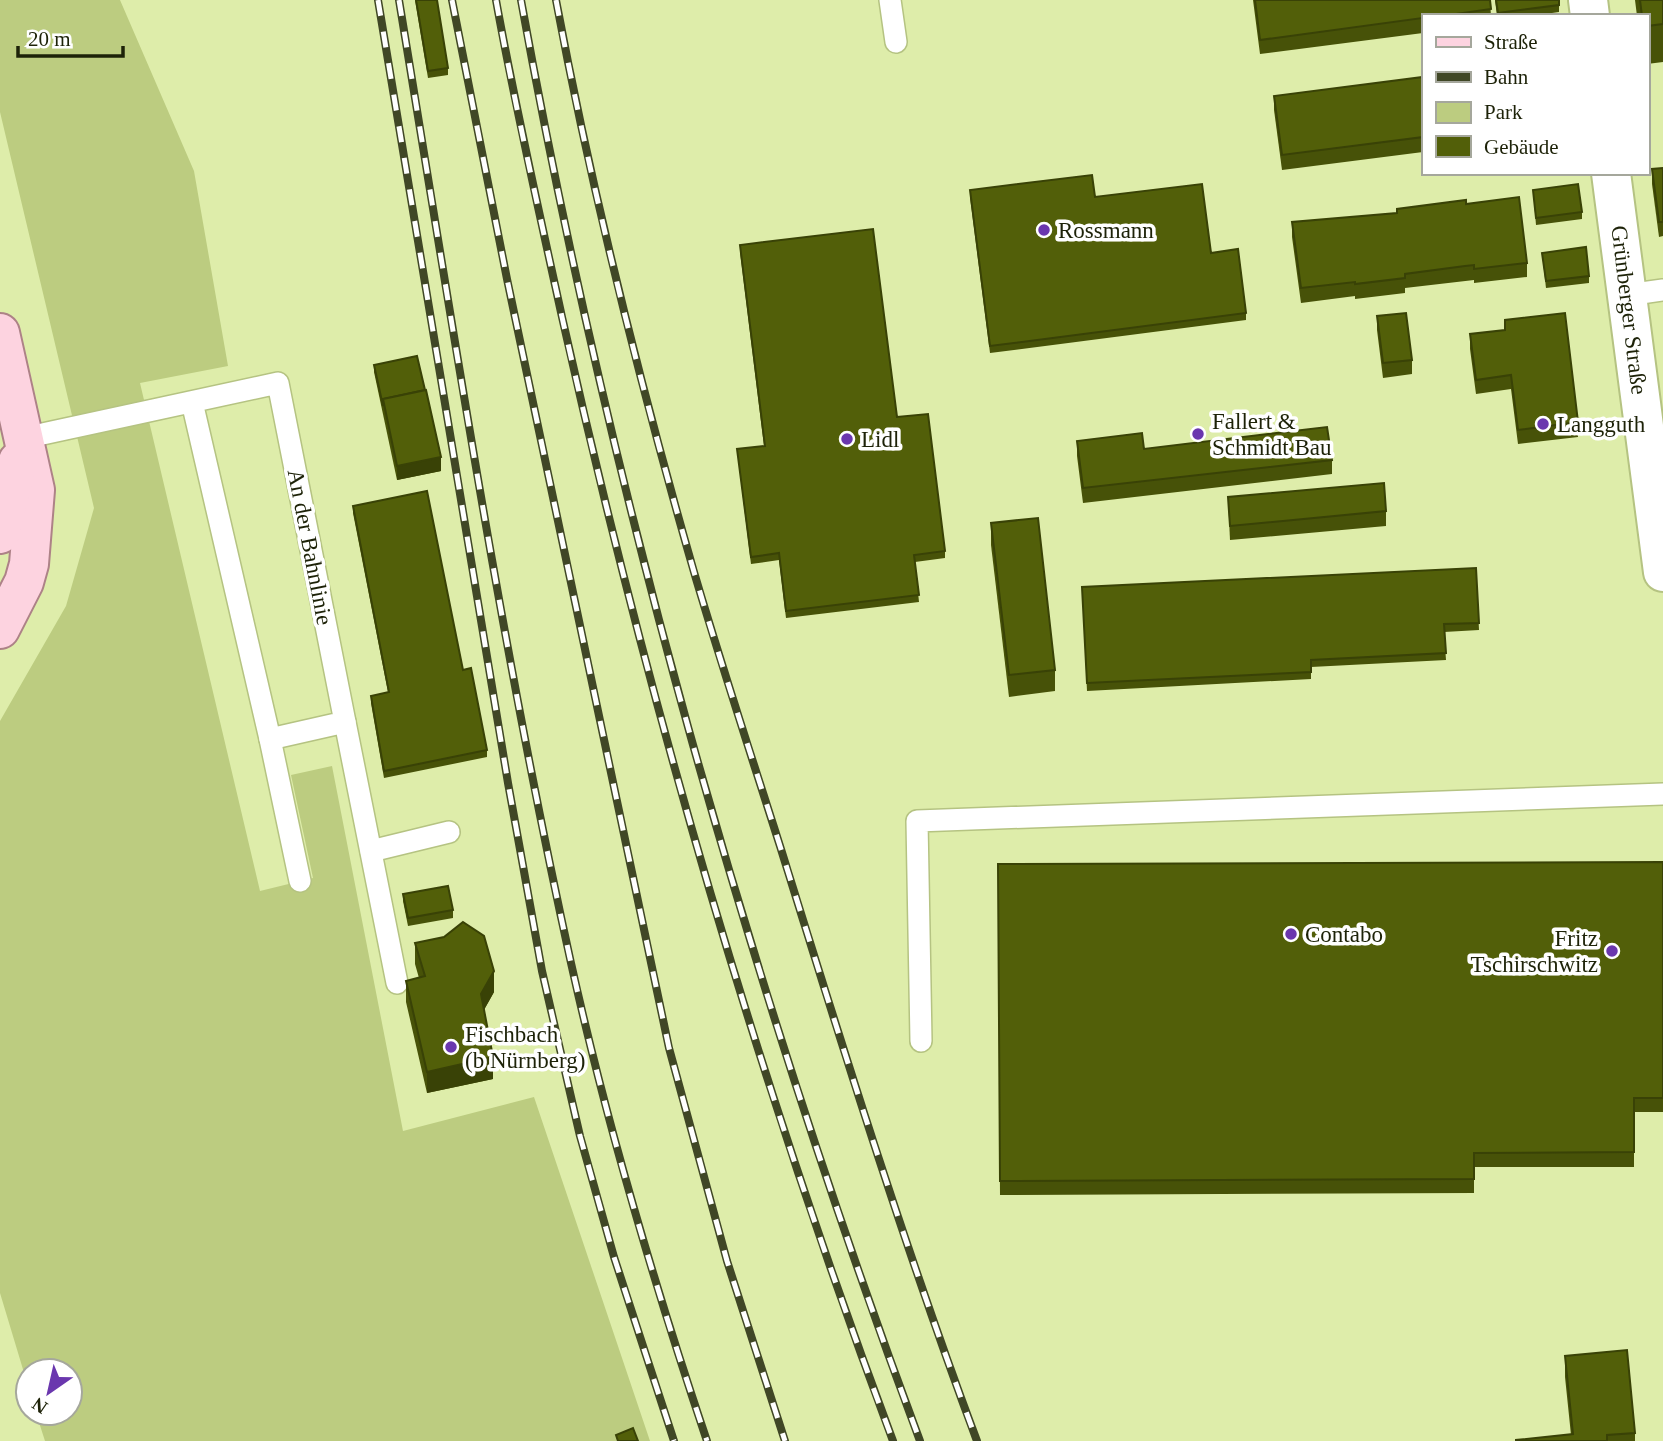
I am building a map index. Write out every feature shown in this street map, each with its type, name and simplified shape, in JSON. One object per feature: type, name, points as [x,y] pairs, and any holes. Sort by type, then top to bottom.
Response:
[{"type":"main road","points":[[0,333],[35,490],[32,546],[24,582],[0,629]]},
{"type":"main road","points":[[0,534],[24,438]]},
{"type":"street","name":"Grünberger Straße","points":[[1612,175],[1645,292],[1663,572]]},
{"type":"lane","points":[[890,0],[896,42]]},
{"type":"lane","name":"An der Bahnlinie","points":[[24,438],[278,383],[345,722]]},
{"type":"lane","points":[[192,402],[300,881]]},
{"type":"lane","points":[[270,739],[345,722],[397,984]]},
{"type":"lane","points":[[921,1041],[917,821],[1663,794]]},
{"type":"lane","points":[[371,851],[449,832]]},
{"type":"green space","points":[[0,0],[120,0],[194,171],[228,366],[140,383],[260,891],[313,878],[291,775],[332,766],[403,1131],[534,1097],[650,1441],[45,1441],[40,1427],[84,1427],[84,1357],[19,1357],[0,1293],[0,721],[66,606],[94,508],[0,112]]},
{"type":"building","points":[[416,0],[437,0],[448,68],[428,71]]},
{"type":"building","points":[[1255,0],[1490,0],[1491,9],[1456,14],[1422,14],[1422,18],[1260,40]]},
{"type":"building","points":[[1496,0],[1559,0],[1559,5],[1498,13]]},
{"type":"building","points":[[1640,0],[1663,0],[1663,24],[1649,26],[1649,14],[1642,14]]},
{"type":"building","points":[[1422,77],[1422,137],[1282,155],[1274,96]]},
{"type":"building","points":[[1663,168],[1663,222],[1659,222],[1652,169]]},
{"type":"building","points":[[1092,175],[1095,197],[1202,184],[1211,253],[1238,249],[1246,313],[990,346],[970,190]]},
{"type":"building","points":[[1578,184],[1582,212],[1536,218],[1533,190]]},
{"type":"building","points":[[1519,197],[1527,263],[1474,269],[1474,265],[1405,274],[1405,278],[1301,288],[1292,222],[1397,213],[1397,209],[1466,200],[1466,204]]},
{"type":"building","name":"Lidl","points":[[873,229],[897,417],[928,414],[945,551],[914,555],[919,595],[786,611],[779,553],[751,557],[737,449],[765,446],[740,245]]},
{"type":"building","points":[[1586,247],[1589,276],[1546,281],[1542,253]]},
{"type":"building","points":[[1406,313],[1412,360],[1383,363],[1377,316]]},
{"type":"building","points":[[1565,313],[1578,422],[1518,430],[1511,375],[1476,380],[1470,334],[1505,330],[1505,320]]},
{"type":"building","points":[[417,356],[425,390],[383,399],[383,406],[374,365]]},
{"type":"building","points":[[426,390],[441,457],[397,466],[383,399]]},
{"type":"building","points":[[1327,427],[1332,460],[1083,488],[1077,441],[1142,433],[1144,449]]},
{"type":"building","points":[[1384,483],[1386,511],[1230,526],[1228,497]]},
{"type":"building","points":[[427,491],[463,670],[471,668],[487,750],[384,771],[371,696],[389,692],[353,506]]},
{"type":"building","points":[[1038,518],[1055,670],[1009,675],[991,523]]},
{"type":"building","points":[[1476,568],[1479,623],[1444,624],[1446,653],[1311,660],[1311,672],[1087,683],[1082,587]]},
{"type":"building","points":[[1663,862],[1663,1098],[1634,1098],[1634,1152],[1474,1153],[1474,1179],[1000,1181],[998,864]]},
{"type":"building","points":[[448,886],[453,910],[408,918],[403,894]]},
{"type":"building","name":"Fischbach (b Nürnberg)","points":[[463,922],[484,936],[494,971],[481,994],[493,1057],[427,1072],[406,981],[425,976],[415,943],[444,937]]},
{"type":"building","points":[[1627,1350],[1635,1433],[1607,1435],[1607,1441],[1516,1441],[1573,1434],[1565,1356]]},
{"type":"building","points":[[633,1428],[638,1441],[618,1441],[616,1435]]},
{"type":"railway","points":[[378,0],[508,783],[542,971],[580,1136],[614,1257],[674,1441]]},
{"type":"railway","points":[[399,0],[500,603],[571,963],[633,1204],[707,1441]]},
{"type":"railway","points":[[452,0],[507,279],[669,1048],[727,1261],[785,1441]]},
{"type":"railway","points":[[496,0],[519,119],[595,460],[668,744],[750,1025],[795,1165],[893,1441]]},
{"type":"railway","points":[[521,0],[556,183],[596,365],[640,548],[689,729],[741,910],[797,1089],[920,1441]]},
{"type":"railway","points":[[556,0],[618,288],[694,572],[874,1145],[977,1441]]},
{"type":"place","name":"Rossmann","points":[[1044,230]]},
{"type":"place","name":"Langguth","points":[[1543,424]]},
{"type":"place","name":"Fallert & Schmidt Bau","points":[[1198,434]]},
{"type":"place","name":"Lidl","points":[[847,439]]},
{"type":"place","name":"Contabo","points":[[1291,934]]},
{"type":"place","name":"Fritz Tschirschwitz","points":[[1612,951]]},
{"type":"place","name":"Fischbach (b Nürnberg)","points":[[451,1047]]}]
